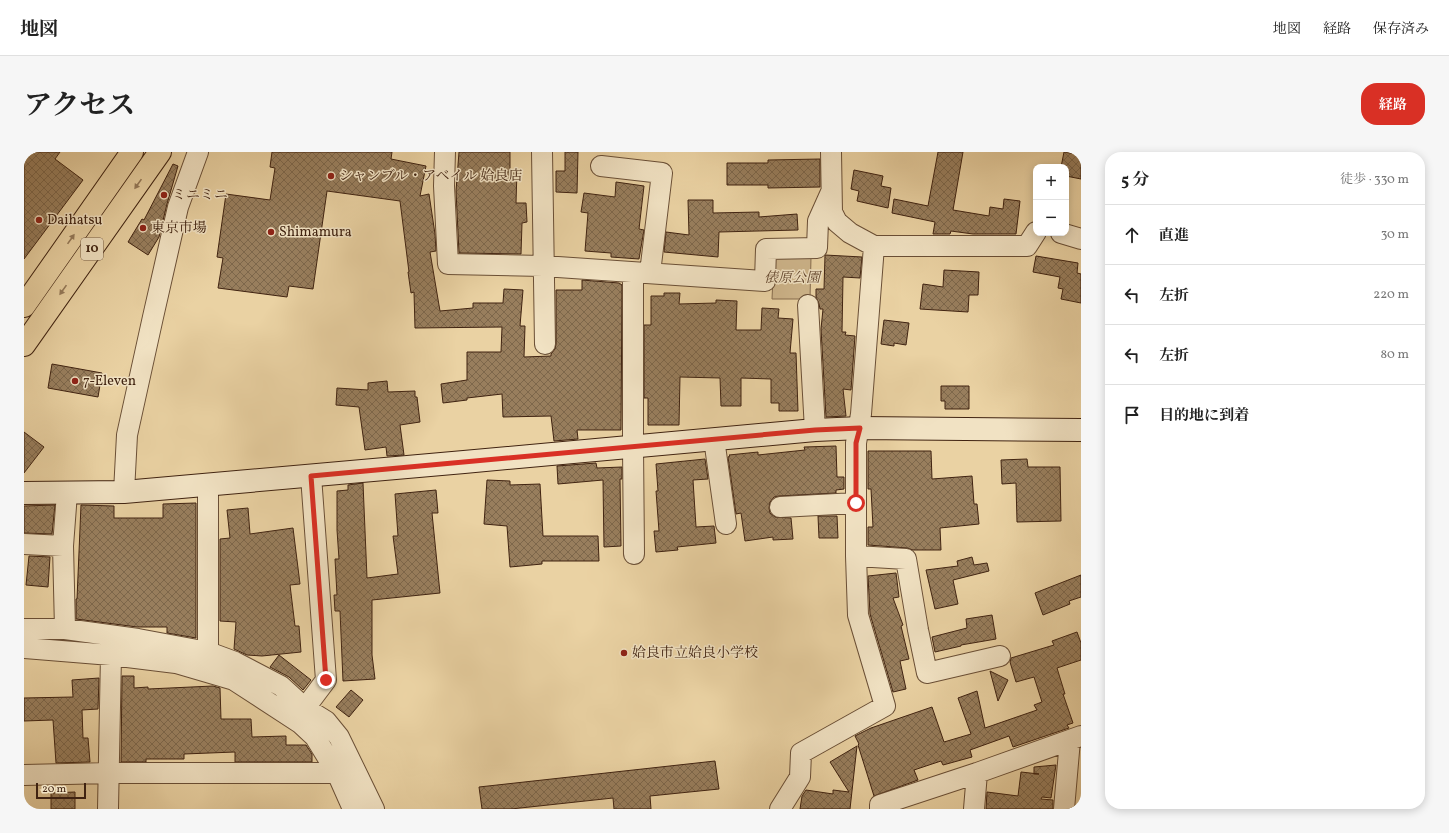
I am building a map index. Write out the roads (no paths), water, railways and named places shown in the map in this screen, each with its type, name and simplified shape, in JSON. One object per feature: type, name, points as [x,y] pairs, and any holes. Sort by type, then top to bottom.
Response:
[{"type":"highway","name":"10","points":[[24,306],[132,152]]},
{"type":"highway","name":"10","points":[[24,345],[160,152]]},
{"type":"street","points":[[124,492],[127,435],[178,207],[198,152]]},
{"type":"street","points":[[445,152],[444,186],[448,264],[543,266],[765,281],[766,249],[817,248],[818,221],[831,192]]},
{"type":"street","points":[[542,152],[545,344]]},
{"type":"street","points":[[831,152],[832,212],[837,222],[850,233],[874,246],[1028,246],[1034,236]]},
{"type":"street","points":[[601,166],[662,173],[642,273],[633,447],[634,554]]},
{"type":"street","points":[[1069,235],[1081,239]]},
{"type":"street","points":[[780,809],[800,777],[801,753],[885,706],[858,615],[856,556],[856,443],[860,428],[874,246]]},
{"type":"street","points":[[808,305],[815,430]]},
{"type":"street","points":[[24,493],[124,492],[815,430],[860,428],[1081,430]]},
{"type":"street","points":[[714,439],[726,524]]},
{"type":"street","points":[[305,708],[326,680],[311,476]]},
{"type":"street","points":[[208,484],[208,652]]},
{"type":"street","points":[[65,629],[63,546],[68,493]]},
{"type":"street","points":[[780,507],[856,503]]},
{"type":"street","points":[[24,544],[63,546]]},
{"type":"street","points":[[856,556],[906,559],[927,673],[1000,656]]},
{"type":"street","points":[[24,629],[65,629],[138,639],[208,652],[235,662],[281,686],[305,708],[326,721],[339,737],[374,809]]},
{"type":"street","points":[[24,648],[111,655],[176,663],[234,680],[300,723],[315,737],[337,773],[353,809]]},
{"type":"street","points":[[108,809],[111,655]]},
{"type":"street","points":[[880,809],[880,805],[1076,738],[1064,809]]},
{"type":"street","points":[[24,775],[337,773]]},
{"type":"street","points":[[974,809],[977,773]]},
{"type":"waterway","points":[[54,638],[84,641]]},
{"type":"place","name":"シャンブル・アベイル 姶良店","points":[[331,176]]},
{"type":"place","name":"ミニミニ","points":[[164,195]]},
{"type":"place","name":"Daihatsu","points":[[39,220]]},
{"type":"place","name":"東京市場","points":[[143,228]]},
{"type":"place","name":"Shimamura","points":[[271,232]]},
{"type":"place","name":"7-Eleven","points":[[75,381]]},
{"type":"place","name":"姶良市立姶良小学校","points":[[624,653]]},
{"type":"park label","name":"俵原公園","points":[[792,278]]}]
